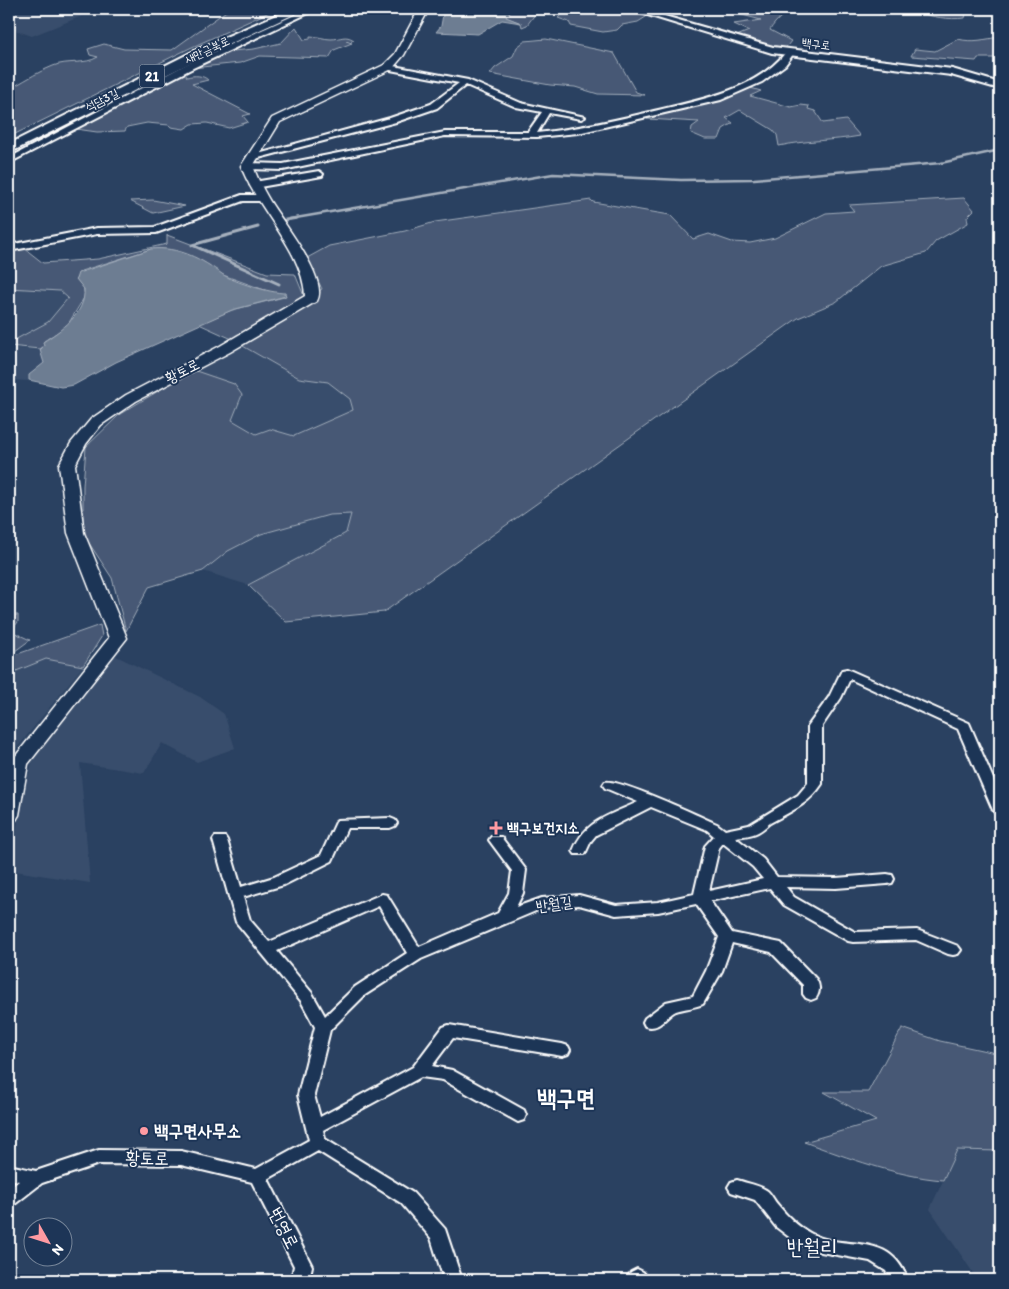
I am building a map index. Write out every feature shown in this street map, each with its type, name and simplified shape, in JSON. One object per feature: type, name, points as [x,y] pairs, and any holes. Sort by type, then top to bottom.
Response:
[{"type":"highway","name":"새만금북로","points":[[9,142],[131,80],[284,9]]},
{"type":"highway","name":"새만금북로","points":[[9,149],[204,51],[299,9]]},
{"type":"main road","points":[[252,175],[276,120],[388,67],[399,55],[424,9]]},
{"type":"main road","name":"황토로","points":[[9,815],[19,763],[118,638],[93,580],[76,533],[68,464],[79,443],[96,422],[131,398],[225,349],[312,298],[314,290],[300,258],[252,175]]},
{"type":"street","name":"석담3길","points":[[9,161],[196,63],[313,9]]},
{"type":"street","name":"백구로","points":[[632,9],[737,41],[790,53],[952,72],[1000,86]]},
{"type":"street","points":[[9,248],[97,231],[156,230],[242,198],[252,175],[269,166],[283,167],[445,134],[530,135],[578,131],[718,98],[759,80],[782,63],[790,53]]},
{"type":"street","points":[[388,67],[465,82],[520,104],[581,117]]},
{"type":"street","points":[[252,175],[434,106],[465,82]]},
{"type":"street","points":[[530,135],[548,111]]},
{"type":"street","points":[[252,175],[269,166]]},
{"type":"street","points":[[252,175],[320,174]]},
{"type":"street","points":[[811,994],[811,983],[776,947],[726,936],[700,898],[712,846],[723,835],[753,829],[763,821],[786,810],[803,798],[815,784],[816,726],[835,698],[847,673],[964,726],[1000,810]]},
{"type":"street","points":[[610,785],[712,827],[758,863],[789,901],[853,937],[917,935],[953,950]]},
{"type":"street","points":[[580,851],[586,837],[601,825],[632,812],[651,801]]},
{"type":"street","points":[[235,894],[278,881],[327,858],[342,823],[390,823]]},
{"type":"street","points":[[220,840],[243,922],[307,997],[323,1027],[306,1095],[315,1135],[407,1198],[440,1234],[453,1280]]},
{"type":"street","points":[[496,840],[519,870],[516,893],[504,917]]},
{"type":"street","name":"반월길","points":[[323,1027],[360,992],[416,955],[504,917],[542,903],[579,900],[616,910],[658,907],[772,882],[836,883],[887,879]]},
{"type":"street","points":[[268,949],[382,899],[416,955]]},
{"type":"street","points":[[651,1022],[672,1006],[688,1004],[698,1000],[714,971],[726,936]]},
{"type":"street","points":[[258,1176],[315,1135],[419,1072],[430,1053],[449,1031],[562,1050]]},
{"type":"street","points":[[419,1072],[446,1074],[518,1115]]},
{"type":"street","name":"황토로","points":[[9,1199],[36,1178],[99,1157],[181,1158],[258,1176]]},
{"type":"street","points":[[9,1172],[36,1178]]},
{"type":"street","name":"번영로","points":[[258,1176],[303,1266],[300,1280]]},
{"type":"street","points":[[737,1186],[762,1195],[775,1217],[808,1241],[825,1247],[860,1251],[879,1258],[892,1266],[899,1280]]},
{"type":"shaded area","points":[[9,9],[99,9],[32,36],[9,28]]},
{"type":"shaded area","points":[[229,9],[276,9],[190,48],[9,137],[9,86],[15,86],[58,64],[82,62],[98,57],[90,55],[88,49],[104,44],[124,49],[172,50]]},
{"type":"shaded area","points":[[444,9],[512,9],[506,17],[521,23],[502,20],[478,34],[436,32],[441,26]]},
{"type":"shaded area","points":[[512,9],[539,9],[527,25],[522,27],[521,23],[505,17]]},
{"type":"shaded area","points":[[567,9],[621,9],[649,15],[638,22],[622,25],[617,30],[603,32],[571,26],[569,22],[558,18]]},
{"type":"shaded area","points":[[720,9],[796,9],[781,17],[770,30],[791,41],[784,50],[734,37],[749,31],[734,24],[761,20]]},
{"type":"shaded area","points":[[931,9],[954,9],[966,14],[965,18],[953,19],[917,12]]},
{"type":"shaded area","points":[[296,27],[304,40],[310,39],[310,36],[331,39],[345,37],[354,40],[346,41],[352,43],[334,50],[329,58],[260,56],[240,63],[192,68],[222,52],[254,49],[281,43]]},
{"type":"shaded area","points":[[1000,37],[1000,58],[978,58],[976,61],[911,56],[915,49],[935,51],[958,39],[974,41]]},
{"type":"shaded area","points":[[546,39],[614,53],[636,92],[645,95],[598,94],[575,87],[550,85],[490,74],[495,68],[513,56],[517,47],[525,41]]},
{"type":"shaded area","points":[[185,73],[187,77],[198,76],[206,78],[208,80],[192,84],[250,114],[243,116],[248,122],[229,128],[207,123],[192,124],[184,129],[169,125],[147,123],[127,127],[125,131],[97,132],[76,129]]},
{"type":"shaded area","points":[[747,87],[761,91],[750,96],[791,107],[809,106],[808,109],[815,111],[823,123],[846,120],[860,136],[779,146],[777,135],[773,130],[740,110],[726,118],[733,123],[723,129],[719,139],[705,139],[691,133],[692,127],[699,122],[647,119]]},
{"type":"shaded area","points":[[964,198],[974,210],[967,217],[968,223],[936,241],[926,253],[881,266],[836,302],[798,318],[384,612],[286,622],[248,585],[346,533],[351,514],[329,515],[261,534],[228,551],[203,571],[149,587],[126,631],[112,578],[83,534],[83,486],[86,447],[120,414],[193,370],[234,384],[242,395],[232,420],[256,434],[270,429],[294,436],[353,410],[350,399],[328,382],[299,378],[241,345],[322,289],[307,258],[329,246],[405,231],[435,222],[591,200],[593,202],[670,215],[693,239],[709,234],[732,242],[750,243],[775,238],[826,213],[854,211],[849,205]]},
{"type":"shaded area","points":[[153,200],[185,206],[153,213],[130,201]]},
{"type":"shaded area","points":[[167,235],[267,273],[295,274],[304,296],[294,305],[232,339],[199,324],[232,310],[284,297],[151,249],[81,271],[76,279],[83,286],[85,296],[67,326],[44,341],[44,346],[40,349],[9,346],[9,343],[48,322],[68,298],[60,291],[9,288],[9,251],[24,248],[43,263],[98,259],[167,244]]},
{"type":"shaded area","points":[[151,249],[171,250],[189,255],[243,284],[285,293],[286,296],[232,310],[116,362],[74,385],[61,387],[29,380],[29,375],[44,363],[40,350],[44,346],[43,342],[64,327],[77,314],[81,306],[84,298],[84,289],[76,279],[78,273]]},
{"type":"shaded area","points":[[9,288],[61,291],[68,298],[48,322],[9,343]]},
{"type":"shaded area","points":[[241,345],[299,378],[328,382],[350,399],[354,410],[294,436],[271,429],[256,434],[232,420],[242,396],[194,370]]},
{"type":"shaded area","points":[[9,347],[40,350],[44,363],[29,375],[31,381],[9,380]]},
{"type":"shaded area","points":[[351,514],[346,533],[248,585],[203,571],[228,551],[261,534],[329,515]]},
{"type":"shaded area","points":[[9,615],[18,615],[18,622],[11,631],[30,640],[11,654],[9,653]]},
{"type":"shaded area","points":[[100,625],[102,636],[83,666],[46,659],[9,674],[9,657]]},
{"type":"shaded area","points":[[114,655],[200,697],[224,714],[235,748],[197,762],[162,743],[144,773],[80,763],[90,883],[9,870],[22,799],[34,755]]},
{"type":"shaded area","points":[[46,659],[83,666],[9,758],[9,674]]},
{"type":"shaded area","points":[[902,1028],[940,1041],[1000,1054],[1000,1151],[957,1150],[943,1180],[907,1175],[855,1160],[804,1142],[876,1121],[824,1092],[868,1092]]},
{"type":"shaded area","points":[[957,1150],[1000,1151],[1000,1280],[978,1280],[930,1209]]},
{"type":"waterway","points":[[290,219],[553,174],[681,180],[754,179],[941,163],[1000,150]]},
{"type":"waterway","points":[[280,221],[297,218]]},
{"type":"waterway","points":[[258,227],[192,245],[279,284]]},
{"type":"place","name":"백구보건지소","points":[[496,828]]},
{"type":"place","name":"백구면사무소","points":[[144,1131]]},
{"type":"district","name":"백구면","points":[[566,1098]]},
{"type":"district","name":"반월리","points":[[812,1247]]}]
